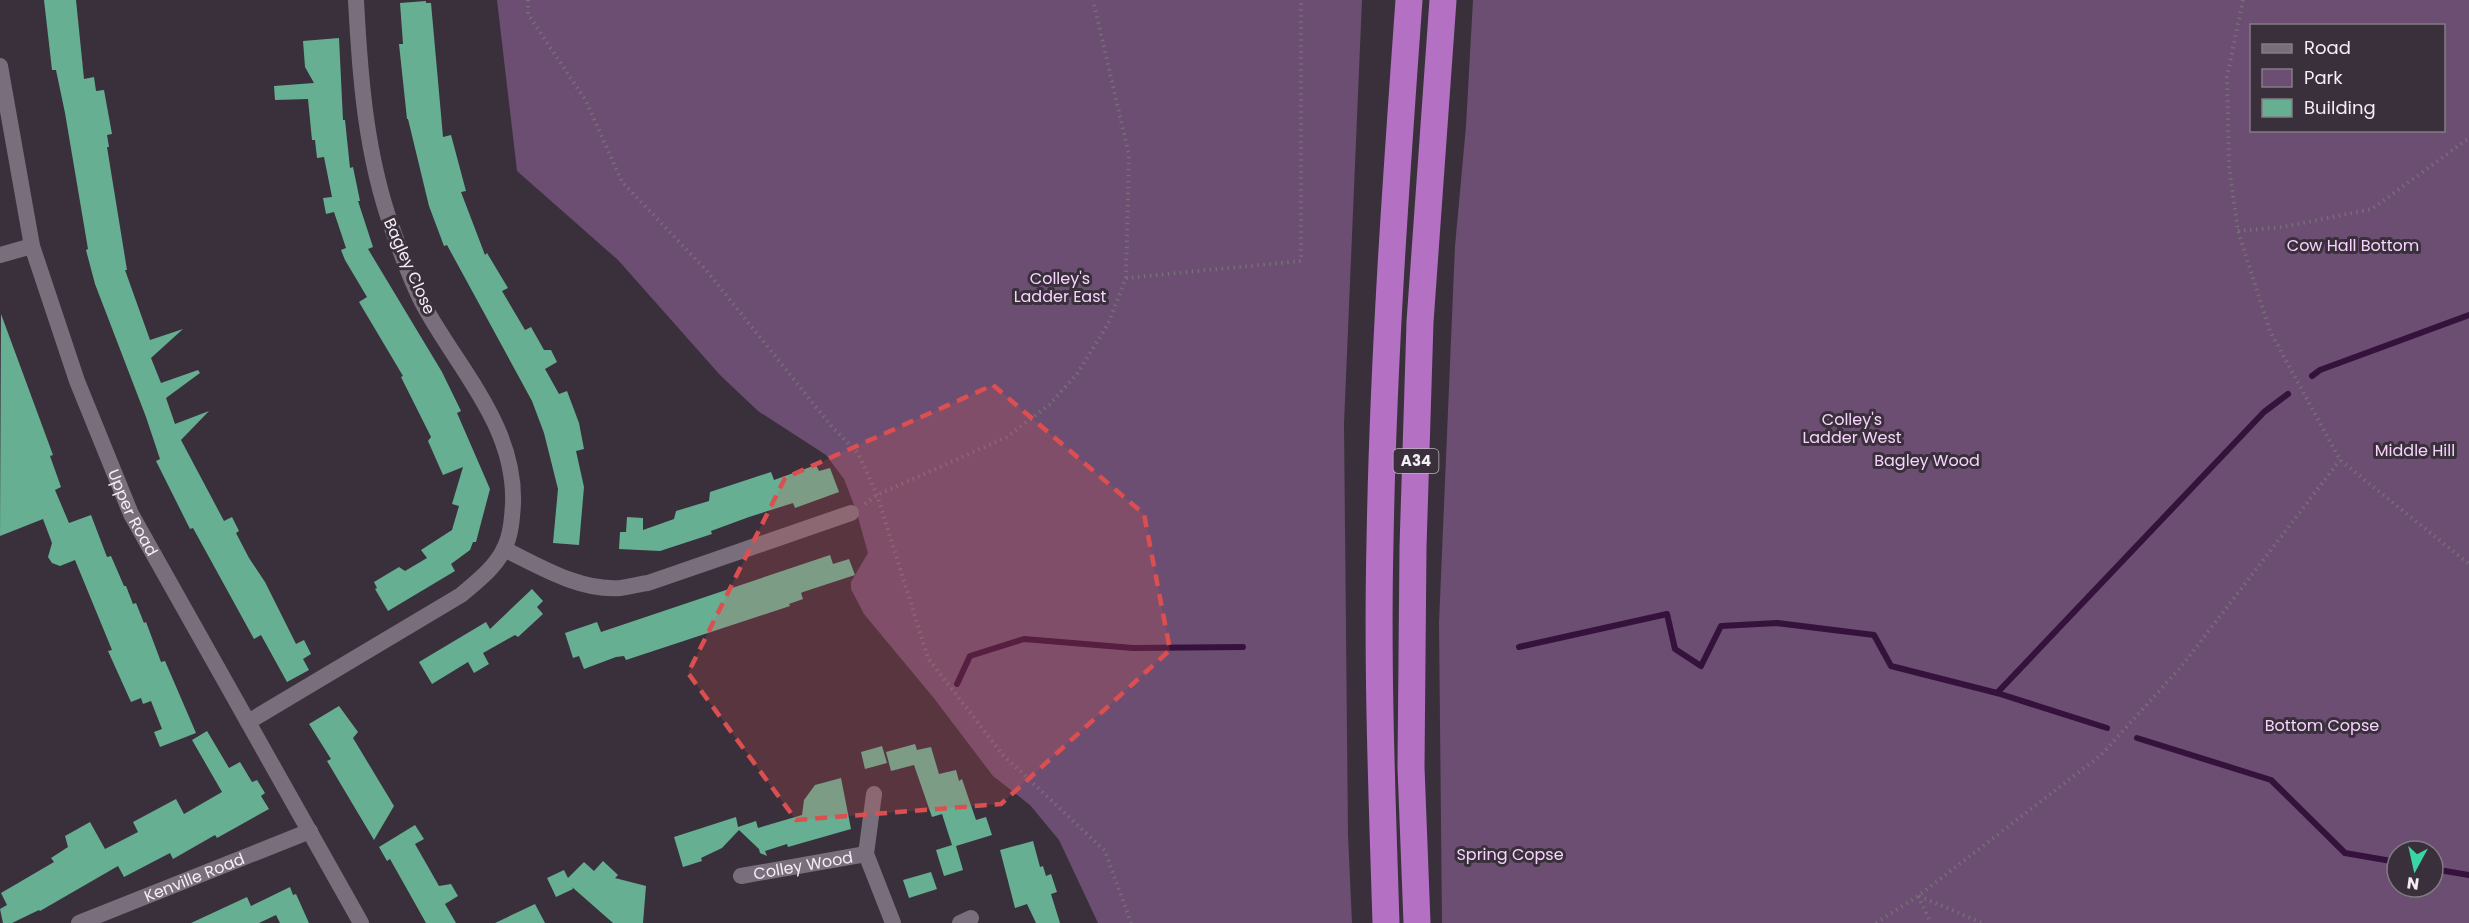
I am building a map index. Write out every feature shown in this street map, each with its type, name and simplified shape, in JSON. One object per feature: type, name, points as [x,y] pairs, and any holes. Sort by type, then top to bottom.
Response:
[{"type":"highway","name":"A34","points":[[1386,923],[1381,766],[1380,543],[1387,319],[1409,0]]},
{"type":"highway","name":"A34","points":[[1417,923],[1412,766],[1413,535],[1420,322],[1443,0]]},
{"type":"street","name":"Bagley Close","points":[[248,722],[461,595],[488,572],[504,549],[512,523],[513,489],[505,447],[487,404],[423,304],[393,232],[377,186],[365,120],[356,0]]},
{"type":"street","name":"Upper Road","points":[[0,66],[32,246],[77,381],[130,514],[360,923]]},
{"type":"street","points":[[0,255],[32,246]]},
{"type":"street","points":[[504,549],[560,576],[590,585],[619,588],[648,583],[851,513]]},
{"type":"street","name":"Colley Wood","points":[[874,794],[866,854],[892,923]]},
{"type":"street","name":"Kenville Road","points":[[79,923],[310,831]]},
{"type":"street","name":"Colley Wood","points":[[741,876],[866,854]]},
{"type":"path","points":[[528,0],[528,15],[586,101],[622,182],[706,270],[832,427],[858,453],[877,495],[928,658],[1002,754],[1106,851],[1131,923]]},
{"type":"path","points":[[851,513],[857,514],[859,508],[877,495],[1007,437],[1049,405],[1077,374],[1108,324],[1126,278],[1129,155],[1092,0]]},
{"type":"path","points":[[1126,278],[1301,261],[1301,0]]},
{"type":"path","points":[[2243,0],[2227,77],[2229,167],[2238,231],[2270,331],[2340,460],[2469,564]]},
{"type":"path","points":[[2238,231],[2283,227],[2372,209],[2469,138]]},
{"type":"path","points":[[1876,923],[1918,896],[2101,755],[2181,667],[2340,460]]},
{"type":"path","points":[[1918,896],[1930,923]]},
{"type":"path","points":[[1918,896],[1982,923]]},
{"type":"highlighted area","points":[[993,385],[1144,514],[1170,650],[1001,804],[796,820],[688,673],[785,478]]},
{"type":"green space","name":"Colley's Ladder East","points":[[497,0],[1362,0],[1344,424],[1348,835],[1352,923],[1098,923],[1059,840],[1030,805],[993,776],[933,697],[864,614],[851,589],[851,582],[868,553],[856,510],[844,479],[826,455],[758,411],[720,375],[618,260],[517,171]]},
{"type":"green space","name":"Colley's Ladder West","points":[[1473,0],[2469,0],[2469,923],[1442,923],[1439,623],[1455,246],[1466,126]]},
{"type":"building","points":[[44,0],[76,0],[84,79],[94,77],[96,91],[104,90],[112,134],[107,135],[109,147],[107,147],[127,270],[125,270],[150,340],[183,329],[151,358],[161,383],[198,370],[200,373],[166,398],[175,424],[209,411],[181,440],[224,521],[232,517],[239,531],[236,533],[265,582],[296,644],[304,640],[311,654],[303,659],[309,670],[287,682],[261,635],[254,639],[193,528],[190,529],[156,461],[160,459],[95,284],[86,250],[88,249],[65,113],[56,70],[52,70]]},
{"type":"building","points":[[426,1],[426,3],[431,3],[443,137],[451,135],[466,191],[461,192],[485,255],[487,253],[508,288],[502,291],[525,330],[531,327],[544,350],[551,350],[557,362],[545,369],[559,394],[567,391],[579,423],[584,449],[576,451],[584,487],[579,545],[553,543],[558,489],[544,433],[532,401],[447,245],[444,246],[429,206],[407,119],[399,44],[403,44],[400,3]]},
{"type":"building","points":[[339,38],[343,120],[345,120],[350,168],[353,167],[360,201],[358,201],[373,247],[368,249],[442,372],[461,411],[457,413],[490,489],[476,542],[473,542],[470,550],[451,564],[455,571],[388,611],[375,589],[377,588],[374,582],[399,567],[405,571],[427,558],[421,550],[452,530],[459,506],[452,504],[463,467],[443,475],[428,441],[431,437],[401,377],[403,376],[359,302],[367,297],[341,250],[346,248],[334,212],[326,214],[323,198],[332,197],[324,157],[317,158],[315,140],[312,140],[308,99],[275,100],[274,86],[314,83],[305,67],[303,41]]},
{"type":"building","points":[[1,314],[53,455],[50,456],[61,487],[55,490],[69,523],[91,515],[107,557],[111,556],[133,604],[136,603],[144,623],[146,622],[161,662],[165,661],[196,733],[160,747],[154,732],[162,729],[151,701],[143,704],[141,698],[131,702],[108,651],[112,650],[75,560],[60,566],[52,563],[48,557],[52,543],[43,519],[0,536]]},
{"type":"building","points":[[816,465],[819,471],[830,468],[839,492],[795,508],[793,503],[749,517],[711,531],[712,534],[660,551],[619,549],[620,532],[626,532],[627,517],[643,518],[643,530],[674,519],[676,511],[709,501],[710,492],[771,472],[774,480]]},
{"type":"building","points":[[830,555],[833,564],[849,559],[855,575],[803,592],[801,593],[803,599],[789,604],[790,606],[626,660],[624,656],[616,657],[584,669],[579,656],[573,658],[565,633],[597,622],[601,632]]},
{"type":"building","points":[[532,589],[543,601],[537,607],[543,614],[518,637],[515,635],[483,653],[489,664],[474,673],[468,662],[432,684],[419,662],[486,622],[490,629]]},
{"type":"building","points":[[339,706],[358,732],[353,738],[394,806],[374,840],[327,761],[331,759],[309,724]]},
{"type":"building","points":[[207,731],[229,768],[240,762],[252,782],[257,780],[265,793],[261,796],[269,809],[217,838],[215,835],[173,859],[170,853],[124,877],[118,866],[40,911],[12,923],[3,923],[0,909],[7,905],[1,893],[54,862],[51,858],[68,847],[65,836],[90,822],[105,849],[138,832],[133,822],[176,799],[184,814],[222,792],[192,740]]},
{"type":"building","points":[[915,744],[917,750],[931,747],[939,774],[956,770],[959,781],[962,779],[976,820],[986,817],[992,835],[956,846],[963,870],[944,876],[936,850],[952,845],[942,814],[932,817],[914,765],[891,771],[886,752]]},
{"type":"building","points":[[882,746],[887,763],[865,769],[861,752]]},
{"type":"building","points":[[841,778],[851,829],[788,847],[787,844],[765,851],[767,856],[760,853],[759,849],[739,830],[722,848],[701,858],[702,861],[683,867],[674,837],[736,817],[738,827],[756,821],[758,828],[802,815],[804,800],[815,785]]},
{"type":"building","points":[[415,825],[424,839],[415,844],[439,886],[451,884],[458,896],[445,904],[456,923],[426,923],[390,859],[387,861],[379,847]]},
{"type":"building","points":[[1033,841],[1040,867],[1043,866],[1046,876],[1051,874],[1057,892],[1051,894],[1060,923],[1036,923],[1027,904],[1015,908],[1000,850]]},
{"type":"building","points":[[603,861],[618,875],[615,878],[646,886],[643,923],[613,923],[572,887],[573,889],[556,897],[547,878],[564,870],[568,878],[584,862],[594,871]]},
{"type":"building","points":[[931,872],[937,889],[909,898],[903,880]]},
{"type":"building","points":[[290,887],[293,895],[296,894],[309,923],[280,923],[276,915],[259,923],[191,923],[247,897],[251,906]]},
{"type":"building","points":[[535,904],[545,923],[495,923]]},
{"type":"waterway","points":[[2312,376],[2320,370],[2469,315]]},
{"type":"waterway","points":[[1997,693],[2264,412],[2288,394]]},
{"type":"waterway","points":[[1519,647],[1667,614],[1675,649],[1701,666],[1721,626],[1777,623],[1874,635],[1891,666],[1997,693],[2107,728]]},
{"type":"waterway","points":[[957,684],[970,656],[1024,639],[1133,648],[1243,647]]},
{"type":"waterway","points":[[2137,738],[2271,780],[2345,853],[2385,860]]},
{"type":"waterway","points":[[2445,871],[2469,875]]},
{"type":"park label","name":"Cow Hall Bottom","points":[[2353,245]]},
{"type":"park label","name":"Middle Hill","points":[[2415,450]]},
{"type":"park label","name":"Bagley Wood","points":[[1927,460]]},
{"type":"park label","name":"Bottom Copse","points":[[2322,725]]},
{"type":"park label","name":"Spring Copse","points":[[1510,854]]}]
